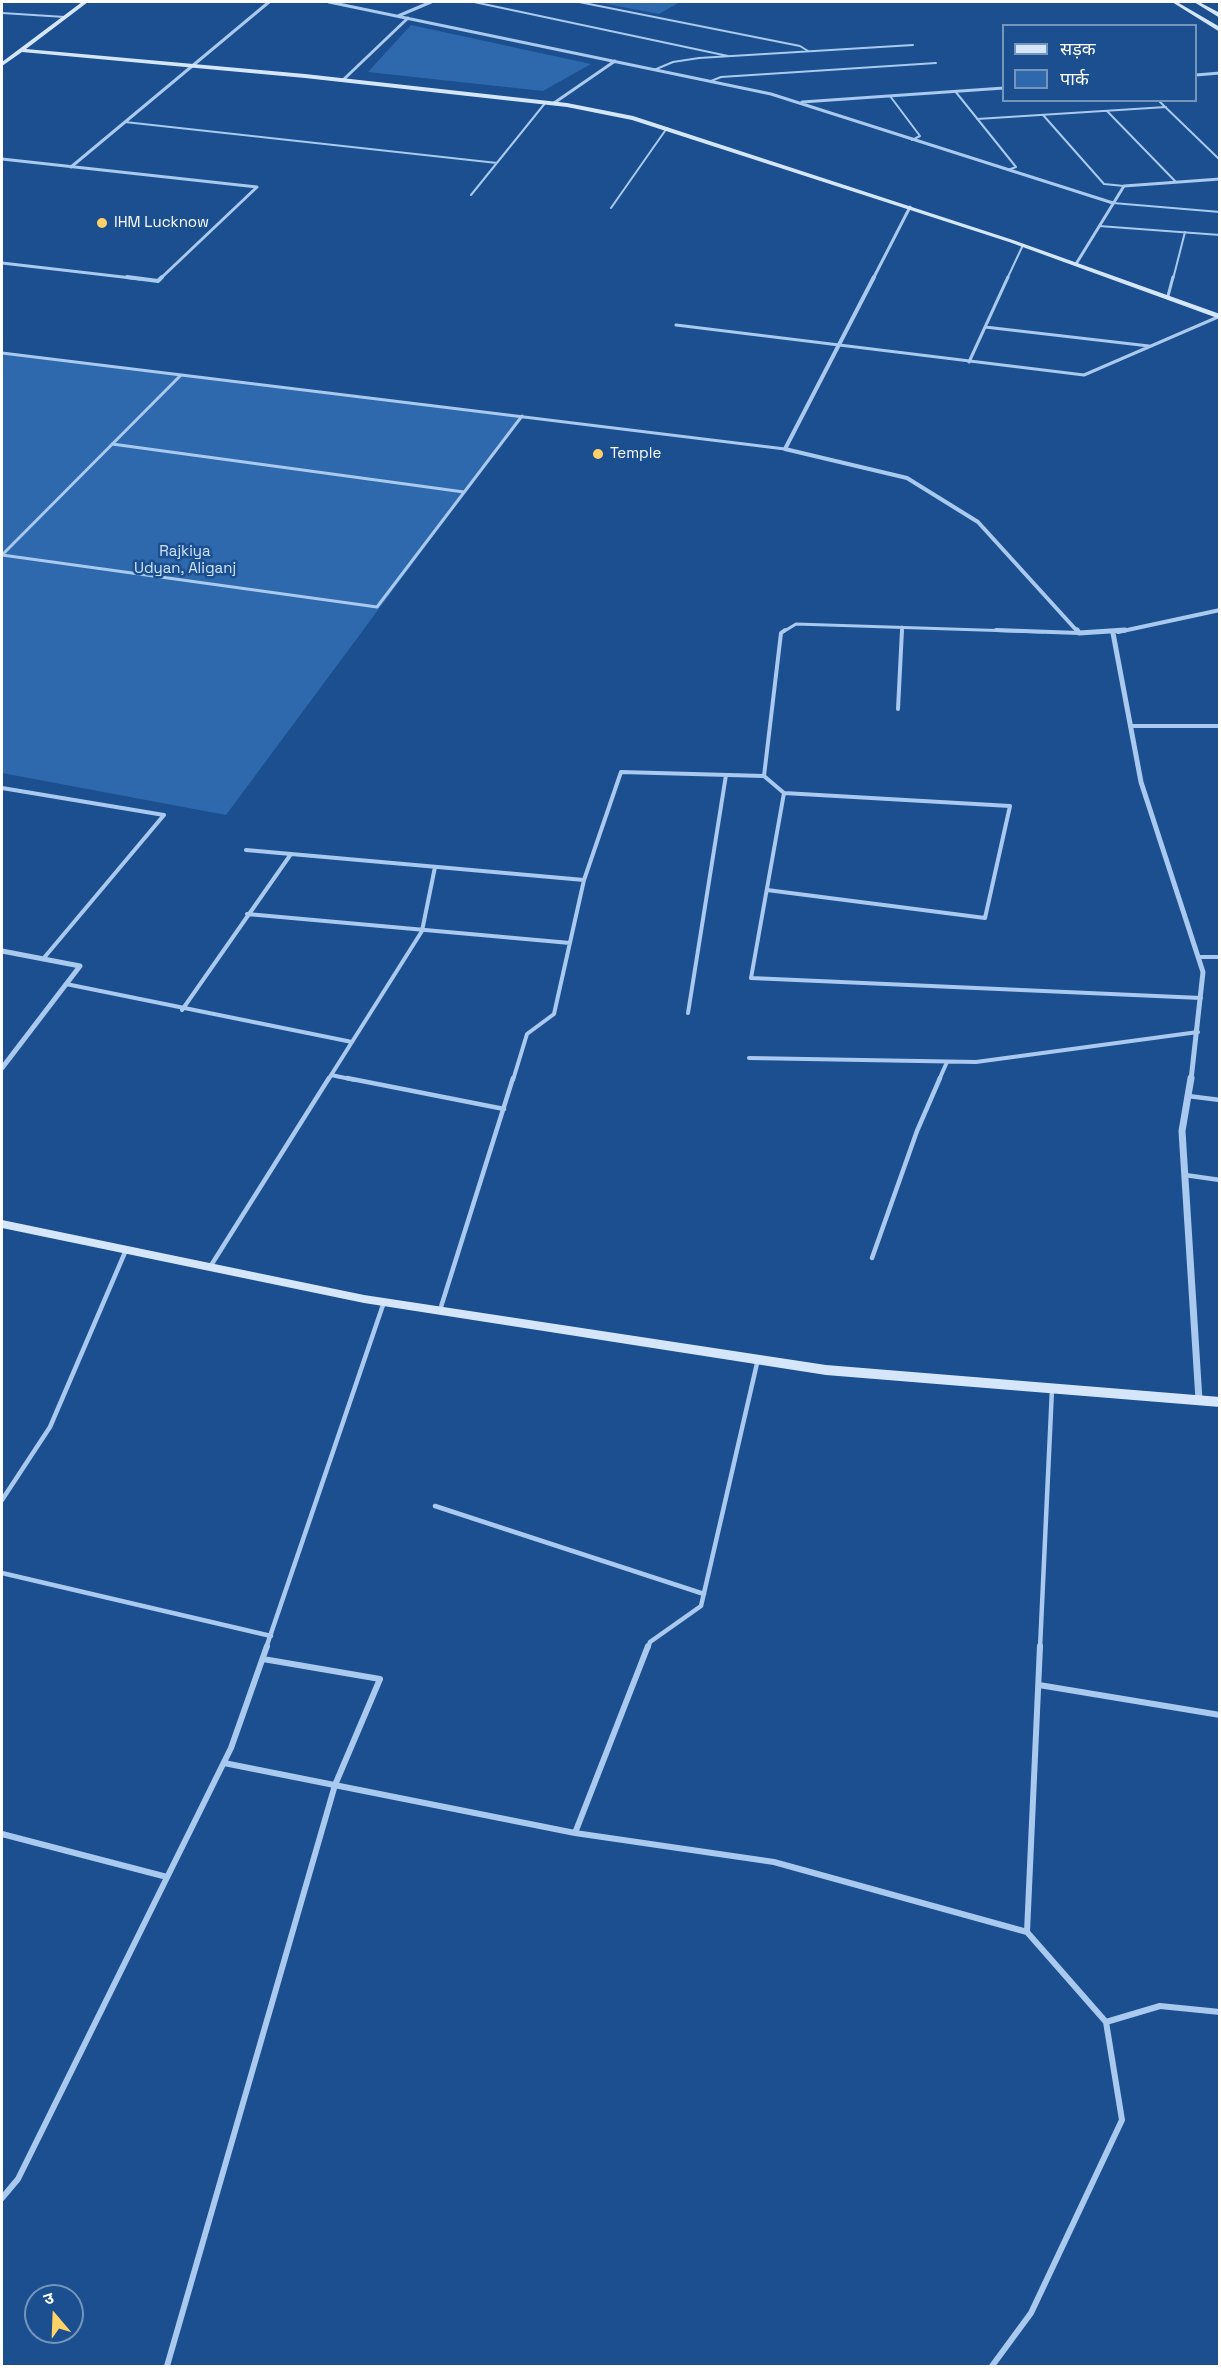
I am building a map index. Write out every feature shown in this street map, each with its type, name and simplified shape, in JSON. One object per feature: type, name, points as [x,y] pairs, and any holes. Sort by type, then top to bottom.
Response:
[{"type":"street","points":[[2,64],[85,2]]},
{"type":"street","points":[[71,167],[269,2]]},
{"type":"street","points":[[329,2],[711,81],[799,102],[1113,203]]},
{"type":"street","points":[[398,16],[431,2]]},
{"type":"street","points":[[1174,2],[1220,30]]},
{"type":"street","points":[[1196,2],[1220,16]]},
{"type":"street","points":[[343,80],[408,18]]},
{"type":"street","points":[[21,50],[343,80],[546,102],[633,118],[1023,245],[1168,296],[1219,317]]},
{"type":"street","points":[[554,103],[615,62]]},
{"type":"street","points":[[1197,75],[1220,73]]},
{"type":"street","points":[[799,102],[1002,88]]},
{"type":"street","points":[[2,159],[257,187],[158,281],[2,263]]},
{"type":"street","points":[[1076,264],[1124,186],[1220,179]]},
{"type":"street","points":[[910,207],[785,449],[907,478],[978,522],[1079,633],[1113,633],[1220,609]]},
{"type":"street","points":[[1113,633],[1141,782],[1203,972],[1198,1032],[1182,1131],[1199,1400]]},
{"type":"street","points":[[2,951],[80,966],[2,1068]]},
{"type":"street","points":[[2,1224],[384,1302],[826,1370],[1220,1402]]},
{"type":"lane","points":[[474,2],[723,53],[728,57]]},
{"type":"lane","points":[[579,2],[800,46],[809,51]]},
{"type":"lane","points":[[2,13],[64,17]]},
{"type":"lane","points":[[654,70],[672,62],[913,45]]},
{"type":"lane","points":[[711,81],[722,77],[936,63]]},
{"type":"lane","points":[[955,91],[1016,166],[1008,170]]},
{"type":"lane","points":[[890,96],[920,136],[912,140]]},
{"type":"lane","points":[[471,195],[546,102]]},
{"type":"lane","points":[[1160,102],[1220,160]]},
{"type":"lane","points":[[977,119],[1166,108]]},
{"type":"lane","points":[[1107,111],[1176,182]]},
{"type":"lane","points":[[1043,115],[1104,184],[1124,186]]},
{"type":"lane","points":[[125,122],[497,163]]},
{"type":"lane","points":[[611,208],[666,128]]},
{"type":"lane","points":[[1113,203],[1220,212]]},
{"type":"lane","points":[[1099,226],[1220,235]]},
{"type":"lane","points":[[1168,296],[1185,232]]},
{"type":"lane","points":[[969,362],[1023,245]]},
{"type":"lane","points":[[676,325],[838,347],[1084,375],[1219,317]]},
{"type":"lane","points":[[985,327],[1150,346]]},
{"type":"lane","points":[[2,353],[785,449]]},
{"type":"lane","points":[[2,555],[181,375]]},
{"type":"lane","points":[[2,555],[377,607],[522,416]]},
{"type":"lane","points":[[112,444],[464,492]]},
{"type":"lane","points":[[764,776],[781,633],[796,624],[1079,633]]},
{"type":"lane","points":[[898,709],[902,627]]},
{"type":"lane","points":[[1130,726],[1220,726]]},
{"type":"lane","points":[[440,1311],[527,1034],[554,1014],[584,880],[621,772],[764,776],[784,793],[1010,806],[985,918],[767,890]]},
{"type":"lane","points":[[688,1013],[726,775]]},
{"type":"lane","points":[[2,788],[164,815],[43,959]]},
{"type":"lane","points":[[784,793],[751,978],[1201,998]]},
{"type":"lane","points":[[246,850],[584,880]]},
{"type":"lane","points":[[182,1010],[291,854]]},
{"type":"lane","points":[[210,1267],[422,931],[435,867]]},
{"type":"lane","points":[[247,914],[570,944]]},
{"type":"lane","points":[[1199,957],[1220,957]]},
{"type":"lane","points":[[66,984],[182,1010],[352,1042]]},
{"type":"lane","points":[[749,1058],[976,1062],[1198,1032]]},
{"type":"lane","points":[[872,1258],[917,1131],[947,1062]]},
{"type":"lane","points":[[331,1075],[504,1109]]},
{"type":"lane","points":[[1188,1096],[1220,1100]]},
{"type":"lane","points":[[1185,1175],[1220,1180]]},
{"type":"lane","points":[[2,1500],[50,1427],[126,1250]]},
{"type":"lane","points":[[2,2198],[18,2179],[224,1763],[271,1636],[384,1302]]},
{"type":"lane","points":[[575,1833],[650,1642],[701,1606],[758,1359]]},
{"type":"lane","points":[[1027,1932],[1052,1388]]},
{"type":"lane","points":[[435,1506],[704,1594]]},
{"type":"lane","points":[[2,1573],[271,1636]]},
{"type":"lane","points":[[167,2367],[335,1785],[380,1679],[263,1659]]},
{"type":"lane","points":[[1039,1685],[1220,1715]]},
{"type":"lane","points":[[224,1763],[575,1833],[774,1862],[1027,1932],[1106,2022],[1122,2120],[1030,2313],[992,2367]]},
{"type":"lane","points":[[2,1834],[167,1877]]},
{"type":"lane","points":[[1106,2022],[1160,2007],[1220,2012]]},
{"type":"green space","points":[[596,2],[680,2],[659,14]]},
{"type":"green space","points":[[411,25],[591,64],[543,91],[368,72]]},
{"type":"green space","name":"Rajkiya Udyan, Aliganj","points":[[2,353],[522,416],[226,815],[2,773]]},
{"type":"place","name":"IHM Lucknow","points":[[102,223]]},
{"type":"place","name":"Temple","points":[[598,454]]}]
